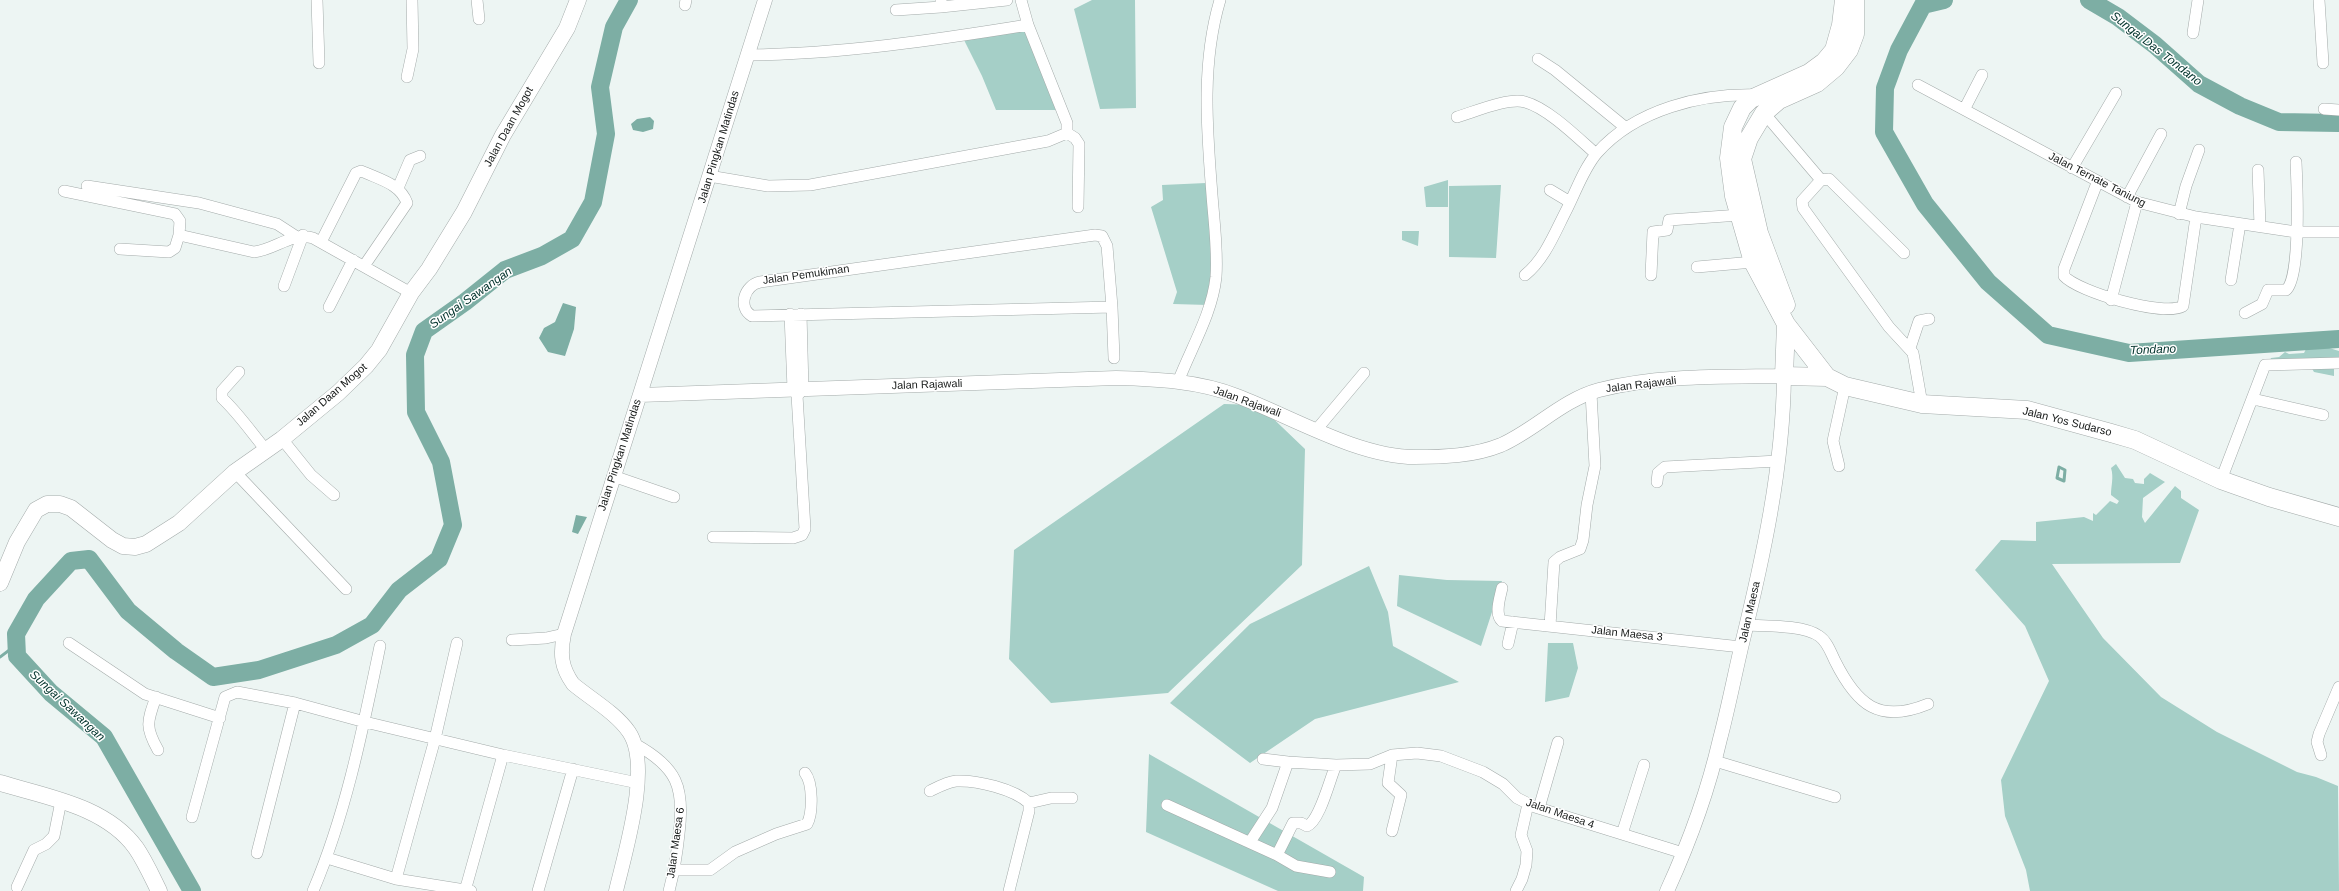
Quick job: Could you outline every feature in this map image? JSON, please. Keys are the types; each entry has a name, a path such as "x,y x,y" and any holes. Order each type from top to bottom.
{"highway":[{"name":"Jalan Yos Sudarso","path":"1844,0 1841,25 1834,50 1824,62 1809,73 1751,99 1742,108 1730,138 1730,178 1753,262 1785,320 1827,377 1845,386 1922,404 2033,411 2135,440 2221,480 2269,497 2339,516"},
{"name":"Jalan Maesa","path":"1784,376 1786,304 1759,233 1742,159 1746,144 1764,113 1779,100 1817,84 1836,67 1849,50 1855,34 1855,0"},
{"path":"1784,376 1827,377"}],"main road":[{"name":"Jalan Daan Mogot","path":"0,583 27,524 36,510 47,504 60,504 71,508 112,540 123,546 134,547 146,544 179,523 235,472 282,439 338,393 366,366 379,350 411,293 429,269 464,212 503,135 567,28 578,0"},
{"path":"0,783 61,801 112,824 124,834 136,848 159,891"}],"street":[{"path":"317,0 319,63"},
{"path":"407,77 413,49 412,0"},
{"path":"477,0 479,19"},
{"name":"Jalan Pingkan Matindas","path":"616,891 638,783 638,762 635,744 624,726 573,684 568,678 561,664 564,634 765,0"},
{"path":"896,10 941,3 1007,0"},
{"path":"1021,0 1028,25 1067,123 1067,133"},
{"path":"1178,382 1205,318 1216,276 1216,238 1206,102 1209,53 1220,0"},
{"path":"2193,33 2198,0"},
{"path":"2319,0 2323,62"},
{"path":"747,55 867,48 1028,25"},
{"path":"1538,59 1556,70 1626,128"},
{"path":"1965,108 1982,75"},
{"name":"Jalan Ternate Taniung","path":"1918,85 1965,108 2097,183 2132,200 2179,214 2240,224 2296,232 2339,232"},
{"path":"2072,168 2116,93"},
{"path":"1525,275 1539,261 1596,154 1626,128 1655,113 1680,105 1724,95 1771,95 1779,100"},
{"path":"1457,117 1509,102 1525,101 1559,121 1596,154"},
{"path":"2324,109 2339,110"},
{"path":"1764,113 1820,180"},
{"path":"710,176 768,186 810,185 1048,141 1067,133"},
{"path":"1067,133 1076,138 1079,144 1078,206"},
{"path":"2111,300 2132,200 2161,134"},
{"path":"2179,214 2186,186 2199,150"},
{"path":"398,188 410,160 420,156"},
{"path":"2245,313 2262,304 2268,290 2288,289 2294,273 2298,196 2296,162"},
{"path":"2258,170 2260,226"},
{"path":"321,242 356,173 366,173 398,188 404,194 407,203 364,266"},
{"path":"1904,253 1832,181 1826,178 1820,180 1802,201 1803,208 1889,327 1910,348 1916,359 1922,404"},
{"path":"2097,183 2064,269 2064,276 2111,300 2130,304 2168,308 2183,306 2196,217"},
{"path":"88,186 199,203 276,224 300,236 321,242 411,293"},
{"path":"1550,190 1570,202"},
{"path":"64,191 123,205 170,212 175,214 180,221 179,235 175,248 169,252 120,249"},
{"path":"1651,275 1653,232 1667,230 1669,220 1740,215"},
{"path":"2231,280 2240,224"},
{"path":"179,235 254,252 264,251 300,236"},
{"name":"Jalan Pemukiman","path":"1095,235 1102,236 1107,246 1112,307 801,314 752,316 746,310 745,293 747,288 752,284 760,282 1095,235"},
{"path":"284,286 300,236"},
{"path":"329,307 353,260"},
{"path":"1698,267 1753,262"},
{"path":"1112,307 1114,358"},
{"path":"713,537 793,538 802,535 805,529 806,521 798,391 790,314"},
{"path":"798,391 801,314"},
{"path":"1910,348 1919,321 1929,319"},
{"path":"2221,480 2265,365 2339,363"},
{"path":"239,372 222,391 222,398 241,416 245,425 266,450"},
{"path":"1317,429 1364,372"},
{"name":"Jalan Rajawali","path":"640,395 798,391 1116,378 1178,382 1213,388 1236,395 1347,443 1394,455 1446,456 1486,450 1502,444 1549,415 1591,393 1629,384 1675,380 1784,376"},
{"name":"Jalan Maesa","path":"1667,891 1683,853 1714,761 1747,625 1772,504 1784,405 1784,376"},
{"path":"1839,466 1833,441 1845,386"},
{"path":"1550,626 1554,562 1560,557 1580,549 1583,545 1587,505 1594,466 1591,393"},
{"path":"2253,399 2323,415"},
{"path":"282,439 311,475 334,495"},
{"path":"1657,482 1658,473 1665,467 1778,461"},
{"path":"235,472 346,589"},
{"path":"613,476 674,497"},
{"name":"Jalan Maesa 3","path":"1502,588 1498,608 1500,620 1741,647"},
{"path":"1508,644 1513,622"},
{"path":"1747,625 1806,631 1818,635 1824,640 1850,688 1869,705 1884,711 1895,713 1907,712 1928,704"},
{"path":"512,640 546,638 564,634"},
{"path":"69,643 145,694 220,718"},
{"path":"396,879 435,739 457,643"},
{"path":"313,891 327,858 365,722 380,646"},
{"path":"2321,755 2318,742 2319,734 2339,687"},
{"path":"192,817 225,698 237,692 295,703 435,739 638,783"},
{"path":"156,698 148,726 149,734 158,750"},
{"path":"257,854 295,703"},
{"path":"1539,808 1558,742"},
{"name":"Jalan Maesa 6","path":"635,744 655,755 664,763 680,791 682,800 681,817 674,870 669,891"},
{"name":"Jalan Maesa 4","path":"1263,759 1358,766 1370,764 1392,754 1417,753 1442,756 1467,765 1503,784 1517,798 1528,804 1683,853"},
{"path":"327,858 396,879 468,890 502,754"},
{"path":"1392,754 1388,783 1401,795 1392,831"},
{"path":"1714,761 1834,797"},
{"path":"1250,842 1272,808 1288,762"},
{"path":"1277,855 1293,823 1301,823 1306,826 1312,822 1326,793 1336,765"},
{"path":"1622,834 1644,765"},
{"path":"538,891 573,769"},
{"path":"674,870 710,870 735,852 776,834 807,824 810,815 810,794 805,773"},
{"path":"930,791 955,781 968,781 1018,795 1029,803"},
{"path":"1029,803 1044,799 1072,798"},
{"path":"18,887 34,850 46,844 54,836 61,801"},
{"path":"1009,891 1029,811 1029,803"},
{"path":"1516,891 1524,874 1526,858 1525,841 1521,835 1528,804"},
{"path":"1167,805 1250,842 1296,866 1330,872"}],"shaded area":[{"path":"1092,0 1135,0 1136,108 1100,109 1074,9"},
{"path":"1027,30 1058,110 996,110 982,76 964,40"},
{"path":"650,117 654,121 653,129 643,132 633,130 631,124 637,119"},
{"path":"1448,180 1448,207 1426,207 1424,187"},
{"path":"1206,183 1214,276 1208,305 1173,304 1177,292 1151,207 1163,200 1162,185"},
{"path":"1501,185 1496,258 1449,257 1449,186"},
{"path":"1402,231 1419,231 1418,246 1402,240"},
{"path":"563,303 576,307 574,329 565,356 548,352 539,338 544,328 555,322"},
{"path":"2316,344 2339,351 2339,363 2334,363 2334,376 2314,372 2310,365 2268,365 2271,358 2279,357 2285,352 2289,354 2304,353 2308,345"},
{"path":"1224,404 1259,405 1305,449 1302,565 1168,693 1051,703 1009,659 1014,550"},
{"path":"2116,464 2125,478 2133,479 2135,483 2144,484 2144,479 2150,473 2165,482 2143,498 2142,517 2145,523 2175,486 2181,491 2181,498 2199,510 2180,563 2052,564 2103,638 2161,697 2217,732 2297,772 2316,777 2338,786 2339,891 2030,891 2026,870 2005,816 2001,780 2049,681 2025,626 1975,570 2001,540 2036,541 2036,522 2084,517 2093,521 2093,513 2096,515 2110,501 2117,504 2119,501 2111,495 2111,468"},
{"path":"576,515 587,517 578,534 572,532"},
{"path":"1369,566 1388,612 1393,646 1459,682 1315,719 1250,763 1170,703 1250,624"},
{"path":"1399,575 1447,580 1502,581 1481,646 1397,606"},
{"path":"1548,643 1573,643 1578,668 1569,697 1545,702"},
{"path":"1149,754 1364,877 1363,891 1278,891 1146,832"}],"waterway":[{"name":"Sungai Sawangan","path":"192,891 104,737 51,693 17,656 16,634 36,599 71,561 89,559 128,611 176,651 213,677 259,670 336,645 372,625 399,590 439,559 453,525 441,462 416,412 415,355 424,331 465,302 505,270 542,256 572,239 593,202 606,134 600,87 614,27 629,0"},
{"name":"Tondano","path":"1944,0 1923,5 1899,50 1885,88 1884,132 1925,204 1988,282 2048,335 2129,353 2339,339"},
{"name":"Sungai Das Tondano","path":"2089,0 2118,17 2155,45 2199,84 2240,106 2279,122 2339,123"},
{"path":"2059,467 2065,470 2064,481 2057,478 2059,467"},
{"path":"0,657 16,645"}]}
